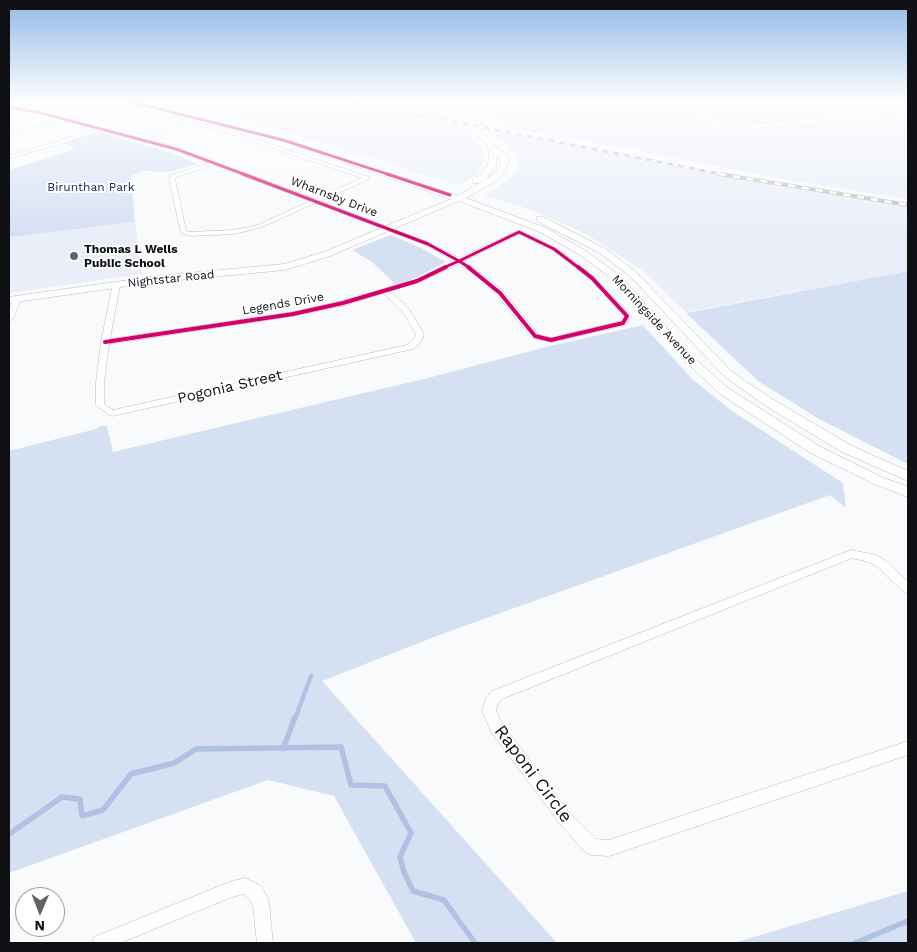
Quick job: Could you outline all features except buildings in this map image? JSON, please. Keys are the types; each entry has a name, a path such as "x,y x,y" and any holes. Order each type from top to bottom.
{"main road":[{"name":"Morningside Avenue","path":"300,145 533,216 601,250 632,272 728,374 770,403 846,449 908,476"},
{"name":"Morningside Avenue","path":"316,145 459,195 543,230 583,253 617,278 691,361 724,392 814,450 879,481 908,492"},
{"name":"Nightstar Road","path":"13,299 157,279 258,271 285,267 327,254 400,224 496,177 504,166 504,155 492,145"},
{"path":"354,163 362,160"}],"street":[{"path":"9,158 49,145"},
{"name":"Wharnsby Drive","path":"162,145 215,163 428,244 481,276 500,293 535,336"},
{"path":"215,163 174,176 172,179 183,232 190,234 234,232 260,226 367,178 270,145"},
{"name":"Legends Drive","path":"105,342 293,314 386,292 416,281 519,232 554,249 592,278 628,316 623,323 551,340 535,336"},
{"name":"Pogonia Street","path":"116,285 105,342 100,383 100,405 112,413 410,347 418,340 420,334 406,310 386,292"},
{"path":"9,319 13,299"},
{"name":"Raponi Circle","path":"908,589 882,564 872,558 851,554 497,695 491,702 489,711 497,728 562,816 592,847 608,848 908,748"},
{"path":"100,943 232,888 245,886 254,892 261,903 265,943"}],"shaded area":[{"path":"330,145 480,145 485,159 479,171 472,178 457,185"},
{"path":"508,145 572,145 800,190 908,206 908,271 686,312 642,270 586,234 532,210 484,195 501,186 517,171 518,162 515,154"},
{"path":"606,145 625,145 626,149"},
{"path":"626,145 908,145 908,199 793,181 648,153"},
{"name":"Thomas L Wells Public School","path":"135,222 142,274 9,293 9,237"}],"green space":[{"name":"Birunthan Park","path":"68,145 146,145 198,164 170,172 143,171 131,176 135,222 9,237 9,170 76,149"},
{"path":"391,235 421,248 446,262 411,280 396,285 372,262 352,250"},
{"path":"908,271 908,464 819,419 758,381 686,313"},
{"path":"643,325 692,379 732,411 843,483 846,508 830,495 442,634 322,681 557,943 416,943 334,796 268,780 9,873 9,451 96,429 100,426 107,426 113,452"},
{"path":"908,891 908,943 734,943"}],"waterway":[{"path":"295,719 311,676"},
{"path":"283,748 295,717"},
{"path":"283,748 341,747 351,785 385,786 411,833 400,857 404,872 413,891 444,900 475,943"},
{"path":"9,834 62,797 80,799 82,816 103,810 131,774 174,763 196,749 283,748"},
{"path":"855,943 908,921"}],"railway":[{"path":"575,145 726,175"},
{"path":"719,174 908,205"}],"cycle path":[{"path":"163,145 428,244 459,261"},
{"path":"299,145 450,195"},
{"path":"519,232 554,249 592,278 627,316 623,323 551,340 535,336 500,293 481,276 459,261 519,232"},
{"path":"105,342 293,314 343,303 417,281 459,261"}],"place":[{"name":"Thomas L Wells Public School","path":"74,256"}]}
